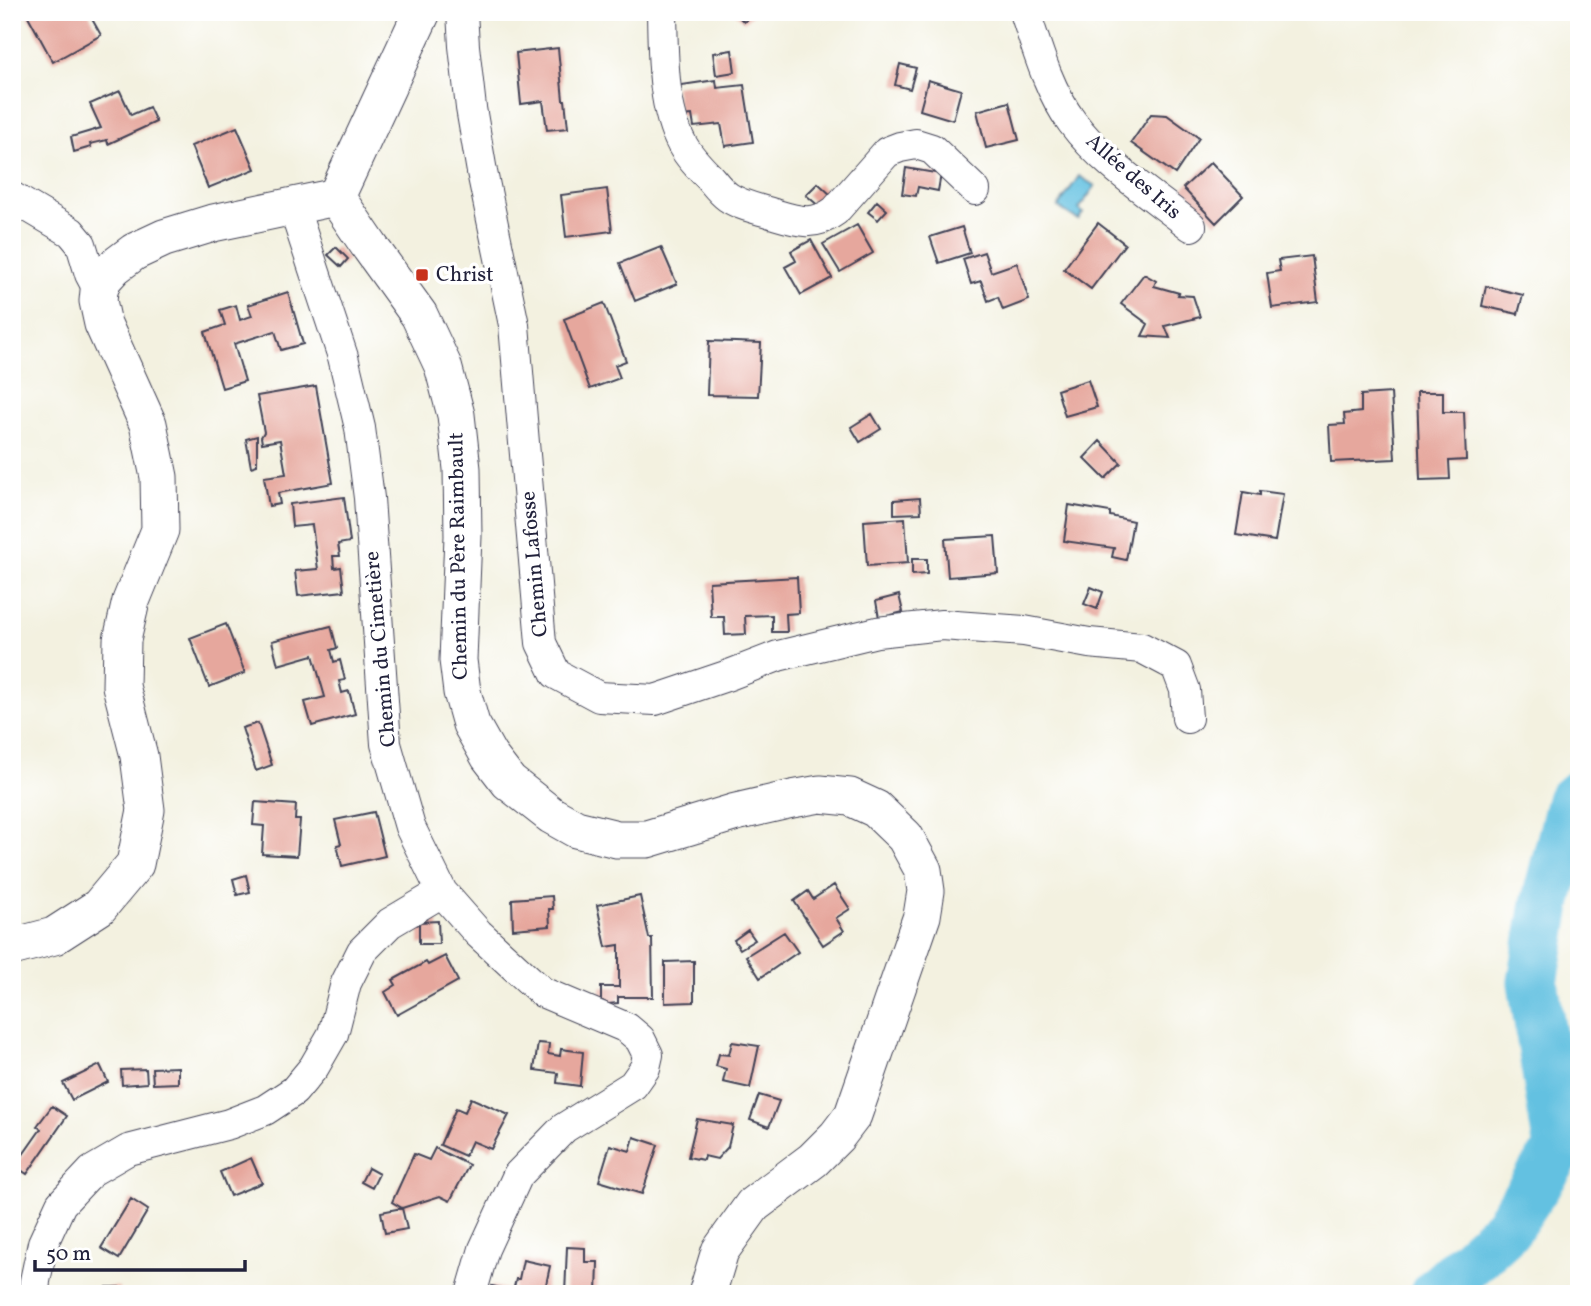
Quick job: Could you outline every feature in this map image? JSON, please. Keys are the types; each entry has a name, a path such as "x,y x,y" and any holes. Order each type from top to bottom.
{"street":[{"path":"12,947 54,936 99,907 135,864 146,810 139,756 121,685 122,640 131,601 160,530 159,477 148,424 103,324 98,301 103,279 134,252 164,238 213,223 336,197 422,12"},
{"name":"Chemin Lafosse","path":"463,12 471,108 514,325 541,643 556,674 598,697 655,700 778,656 877,632 942,625 1024,631 1088,643 1142,648 1175,666 1185,690 1187,718"},
{"path":"662,12 664,66 674,123 683,145 728,197 742,204 805,222 825,218 835,211 887,152 916,144 932,149 975,190"},
{"name":"Allée des Iris","path":"1025,12 1049,79 1071,121 1118,169 1191,226"},
{"path":"12,197 71,232 82,244 90,274 99,291"},
{"name":"Chemin du Père Raimbault","path":"336,197 419,315 443,366 456,415 462,469 463,536 458,660 462,692 471,724 489,756 509,782 551,815 576,829 617,839 647,839 736,812 792,799 820,794 850,797 876,809 905,837 923,870 926,891 922,916 853,1115 813,1160 753,1205 720,1251 707,1294"},
{"name":"Chemin du Cimetière","path":"293,206 343,356 360,428 369,498 386,744 410,827 442,892 478,933 542,992 627,1028 640,1039 648,1055 645,1068 633,1085 564,1128 518,1175 484,1249 471,1294"},
{"path":"34,1294 34,1281 43,1243 56,1214 61,1204 92,1171 128,1150 229,1124 265,1110 294,1091 314,1067 333,1034 346,983 362,951 390,923 442,892"}],"water":[{"path":"1079,176 1095,186 1079,209 1083,213 1078,220 1058,207"}],"building":[{"path":"34,12 88,12 101,35 53,62 28,16"},
{"path":"525,12 567,12 568,15 526,19"},
{"path":"734,12 755,12 744,22"},
{"path":"558,48 568,128 547,130 543,101 521,104 516,53"},
{"path":"732,50 735,72 716,75 713,53"},
{"path":"900,64 916,68 910,89 895,85"},
{"path":"716,80 717,88 744,85 753,142 725,146 721,124 694,127 692,115 679,116 675,86"},
{"path":"928,80 961,90 953,120 920,110"},
{"path":"120,91 131,115 149,107 156,122 108,144 107,140 90,144 91,147 74,152 71,137 101,128 90,104"},
{"path":"1009,102 1019,140 986,148 977,111"},
{"path":"1151,114 1167,115 1199,138 1175,174 1131,143"},
{"path":"237,127 255,169 208,188 191,146"},
{"path":"1211,162 1243,196 1216,223 1183,188"},
{"path":"906,168 941,174 938,191 918,187 916,196 902,194"},
{"path":"818,183 833,197 821,208 806,195"},
{"path":"607,189 612,231 566,237 561,195"},
{"path":"877,201 887,210 878,220 868,212"},
{"path":"1098,223 1125,244 1091,289 1064,269"},
{"path":"857,225 873,253 840,272 823,244"},
{"path":"962,227 970,253 939,263 930,237"},
{"path":"811,240 832,278 801,295 785,267 796,261 791,251"},
{"path":"336,247 348,259 341,267 328,255"},
{"path":"661,247 677,284 635,301 620,263"},
{"path":"984,252 991,272 1017,263 1029,300 1003,310 998,297 988,301 981,281 971,284 963,259"},
{"path":"1312,256 1318,302 1272,308 1267,273 1280,271 1278,260"},
{"path":"1144,274 1156,281 1154,286 1179,293 1178,295 1193,296 1200,317 1165,326 1170,338 1142,336 1148,324 1121,304"},
{"path":"1486,286 1523,295 1518,314 1482,306"},
{"path":"288,292 303,344 281,350 275,331 234,344 245,381 222,388 205,332 225,325 220,310 236,305 240,320 252,316 248,305"},
{"path":"604,303 626,361 615,365 620,378 590,389 564,319"},
{"path":"709,341 761,343 758,396 707,395"},
{"path":"1088,380 1097,407 1065,416 1057,390"},
{"path":"316,386 333,483 278,493 280,504 269,506 264,477 286,474 280,440 262,443 264,432 257,396"},
{"path":"1417,392 1443,392 1443,412 1464,412 1466,460 1449,461 1450,479 1420,480"},
{"path":"1391,393 1395,459 1331,462 1329,425 1345,424 1344,414 1361,412 1361,395"},
{"path":"872,414 881,429 860,442 851,427"},
{"path":"257,436 257,465 251,467 246,439"},
{"path":"1100,441 1121,463 1105,479 1084,458"},
{"path":"1260,491 1283,494 1275,541 1236,535 1243,492 1260,495"},
{"path":"344,497 350,542 338,544 340,556 333,556 334,568 341,567 344,591 298,596 295,571 318,569 312,525 292,527 290,504"},
{"path":"920,498 921,513 894,514 894,500"},
{"path":"1069,505 1110,512 1110,516 1133,521 1126,560 1112,557 1114,548 1064,541"},
{"path":"905,518 908,563 867,566 864,521"},
{"path":"995,536 998,573 948,577 945,539"},
{"path":"912,559 927,559 927,574 912,575"},
{"path":"797,577 799,613 786,614 787,632 772,632 772,615 745,616 746,634 725,635 724,617 711,617 709,582"},
{"path":"1091,587 1103,592 1097,609 1084,604"},
{"path":"899,595 903,612 879,618 876,601"},
{"path":"226,624 245,673 209,687 190,638"},
{"path":"331,626 337,648 331,650 334,662 340,660 345,680 339,681 342,693 349,691 355,714 312,726 305,702 325,697 313,655 278,665 272,641"},
{"path":"258,723 272,765 256,771 242,728"},
{"path":"255,802 296,805 295,820 300,820 297,856 262,854 264,826 253,825"},
{"path":"374,812 385,856 342,866 337,845 341,844 335,820"},
{"path":"246,875 250,892 237,895 233,879"},
{"path":"834,885 850,909 836,918 844,931 823,945 794,901 808,891 813,899"},
{"path":"552,896 553,909 549,909 550,926 513,929 512,899"},
{"path":"640,896 649,938 652,938 653,997 618,997 618,1003 608,1004 601,1000 601,987 619,987 619,945 606,947 597,905"},
{"path":"438,921 439,944 419,944 419,922"},
{"path":"748,930 755,940 740,949 734,940"},
{"path":"784,932 798,952 760,978 746,956"},
{"path":"445,956 458,981 397,1015 385,992 396,985 393,980 426,962 428,965"},
{"path":"694,961 694,1002 665,1003 665,962"},
{"path":"732,1042 759,1046 750,1088 723,1082 726,1069 716,1066 719,1054 729,1055"},
{"path":"538,1043 549,1044 548,1054 560,1056 561,1049 583,1052 580,1086 557,1083 558,1073 534,1070"},
{"path":"100,1065 108,1082 72,1100 63,1083"},
{"path":"178,1067 178,1083 153,1084 152,1068"},
{"path":"146,1069 147,1083 122,1085 121,1070"},
{"path":"759,1095 779,1101 769,1127 750,1120"},
{"path":"471,1098 509,1115 491,1149 472,1141 465,1156 440,1145 456,1108 465,1112"},
{"path":"52,1106 67,1116 27,1174 15,1166 41,1129 37,1126"},
{"path":"697,1119 733,1125 728,1147 717,1159 688,1157"},
{"path":"634,1137 658,1145 642,1194 599,1181 610,1145 630,1151"},
{"path":"435,1148 469,1165 450,1201 440,1196 402,1208 392,1202 414,1154 429,1160"},
{"path":"251,1158 262,1183 230,1196 220,1172"},
{"path":"368,1168 379,1174 372,1188 361,1182"},
{"path":"131,1199 148,1210 119,1259 101,1248"},
{"path":"402,1208 407,1229 385,1233 381,1212"},
{"path":"567,1247 585,1248 585,1262 598,1262 597,1294 565,1294"},
{"path":"523,1260 550,1266 544,1294 490,1294 492,1286 513,1291"},
{"path":"107,1287 119,1287 119,1294 108,1294"},
{"path":"234,1290 273,1292 273,1294 234,1294"}],"waterway":[{"path":"1435,1294 1507,1228 1559,1149 1533,982 1546,904 1572,801 1579,795"}],"place":[{"name":"Christ","path":"422,275"}]}
